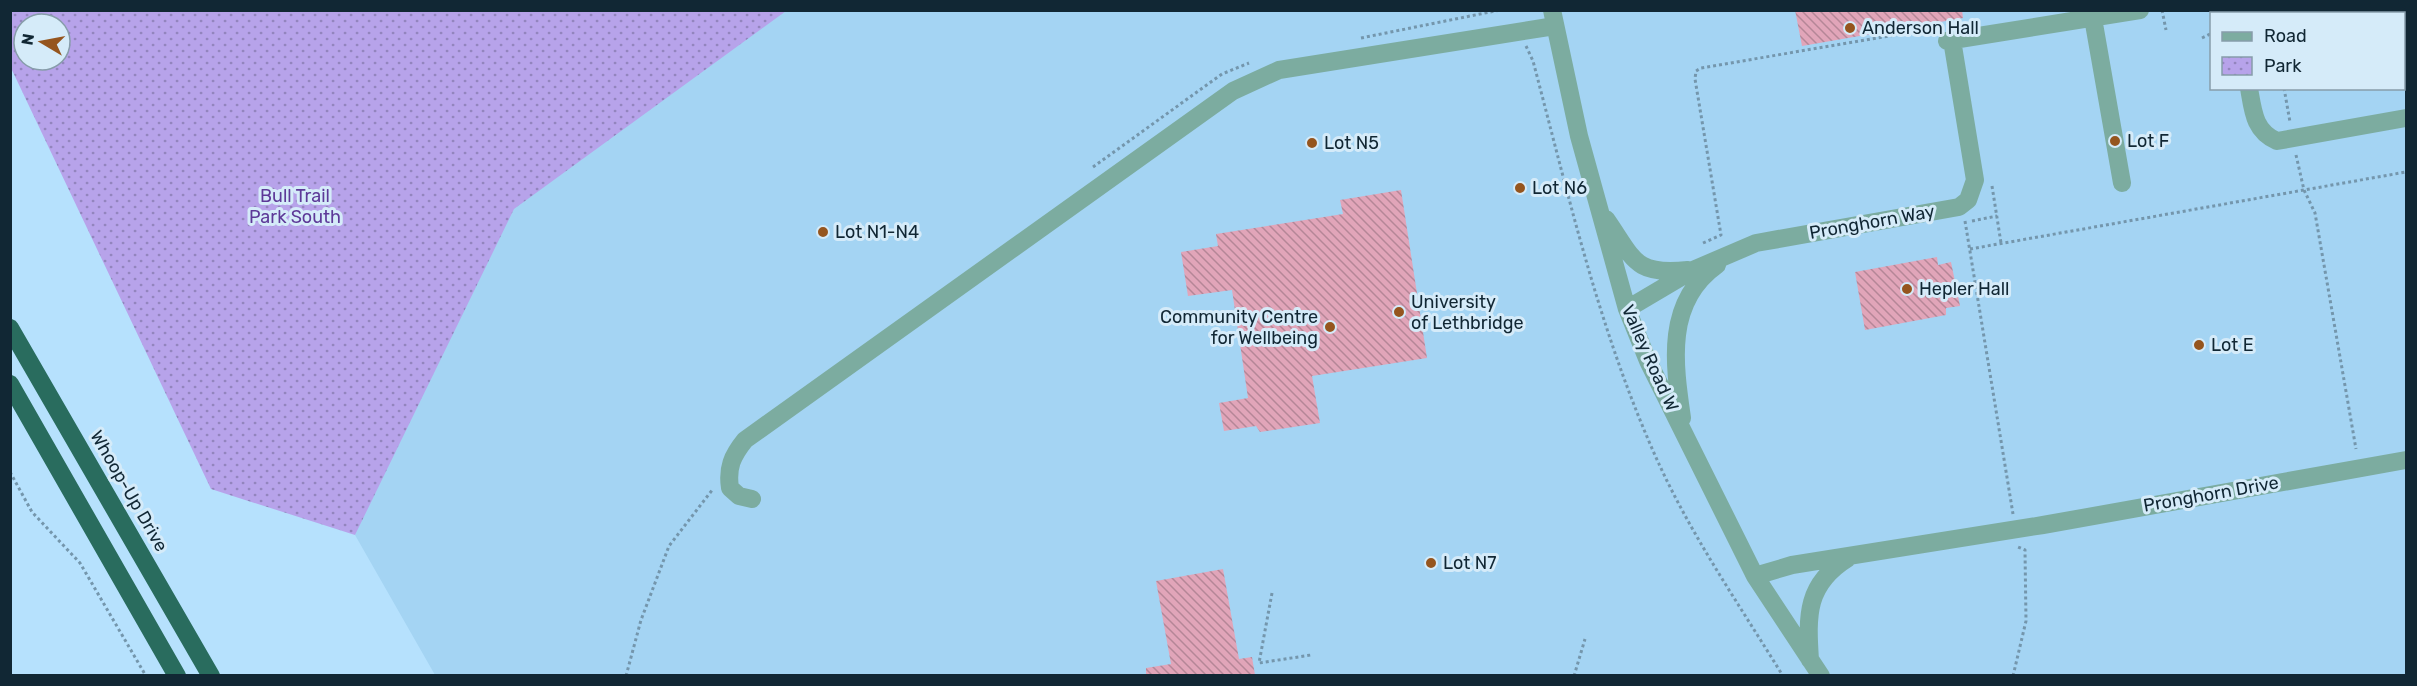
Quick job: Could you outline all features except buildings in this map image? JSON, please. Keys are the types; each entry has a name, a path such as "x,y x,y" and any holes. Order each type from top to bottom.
{"highway":[{"name":"Whoop-Up Drive","path":"10,328 211,675"},
{"path":"10,384 177,675"}],"street":[{"path":"1962,205 1968,200 1975,180 1947,36 2140,10"},
{"path":"752,499 740,496 730,488 727,471 735,452 745,440 1225,97 1253,80 1279,70 1554,18"},
{"name":"Valley Road W","path":"1554,18 1596,205 1627,309 1684,435 1755,576 1821,675"},
{"path":"2093,18 2122,183"},
{"path":"2250,90 2253,115 2258,127 2266,136 2277,141 2406,118"},
{"path":"1596,205 1630,253 1645,269 1661,273 1693,270"},
{"name":"Pronghorn Way","path":"1627,309 1693,270 1756,243 1962,205"},
{"path":"1684,435 1674,365 1679,322 1695,285 1736,252"},
{"name":"Pronghorn Drive","path":"1755,576 1792,565 1854,554 2017,538 2406,460"},
{"path":"1810,660 1808,627 1817,586 1826,572 1854,554"}],"path":[{"path":"2162,10 2166,30"},
{"path":"2202,38 2210,34"},
{"path":"1703,243 1721,235 1695,79 1696,71 1701,68 1947,36"},
{"path":"2284,90 2304,190 2314,213 2356,449"},
{"path":"1970,249 2406,172"},
{"path":"1962,205 2017,538 2025,550 2026,621 2013,675"},
{"path":"626,675 641,620 669,546 727,471"},
{"path":"10,472 32,512 80,562 146,675"},
{"path":"1272,593 1259,663 1311,655"},
{"path":"1574,675 1585,639"}],"shaded area":[{"name":"University of Lethbridge","path":"443,11 2406,11 2406,675 435,675 355,535"}],"green space":[{"name":"Bull Trail Park South","path":"11,10 786,10 514,209 355,535 211,489 13,72 72,72 72,12 12,12 12,70"}],"place":[{"name":"Anderson Hall","path":"1850,28"},
{"name":"Lot F","path":"2115,141"},
{"name":"Lot N5","path":"1312,143"},
{"name":"Lot N6","path":"1520,188"},
{"name":"Lot N1-N4","path":"823,232"},
{"name":"Hepler Hall","path":"1907,289"},
{"name":"University of Lethbridge","path":"1399,312"},
{"name":"Community Centre for Wellbeing","path":"1330,327"},
{"name":"Lot E","path":"2199,345"},
{"name":"Lot N7","path":"1431,563"}]}
